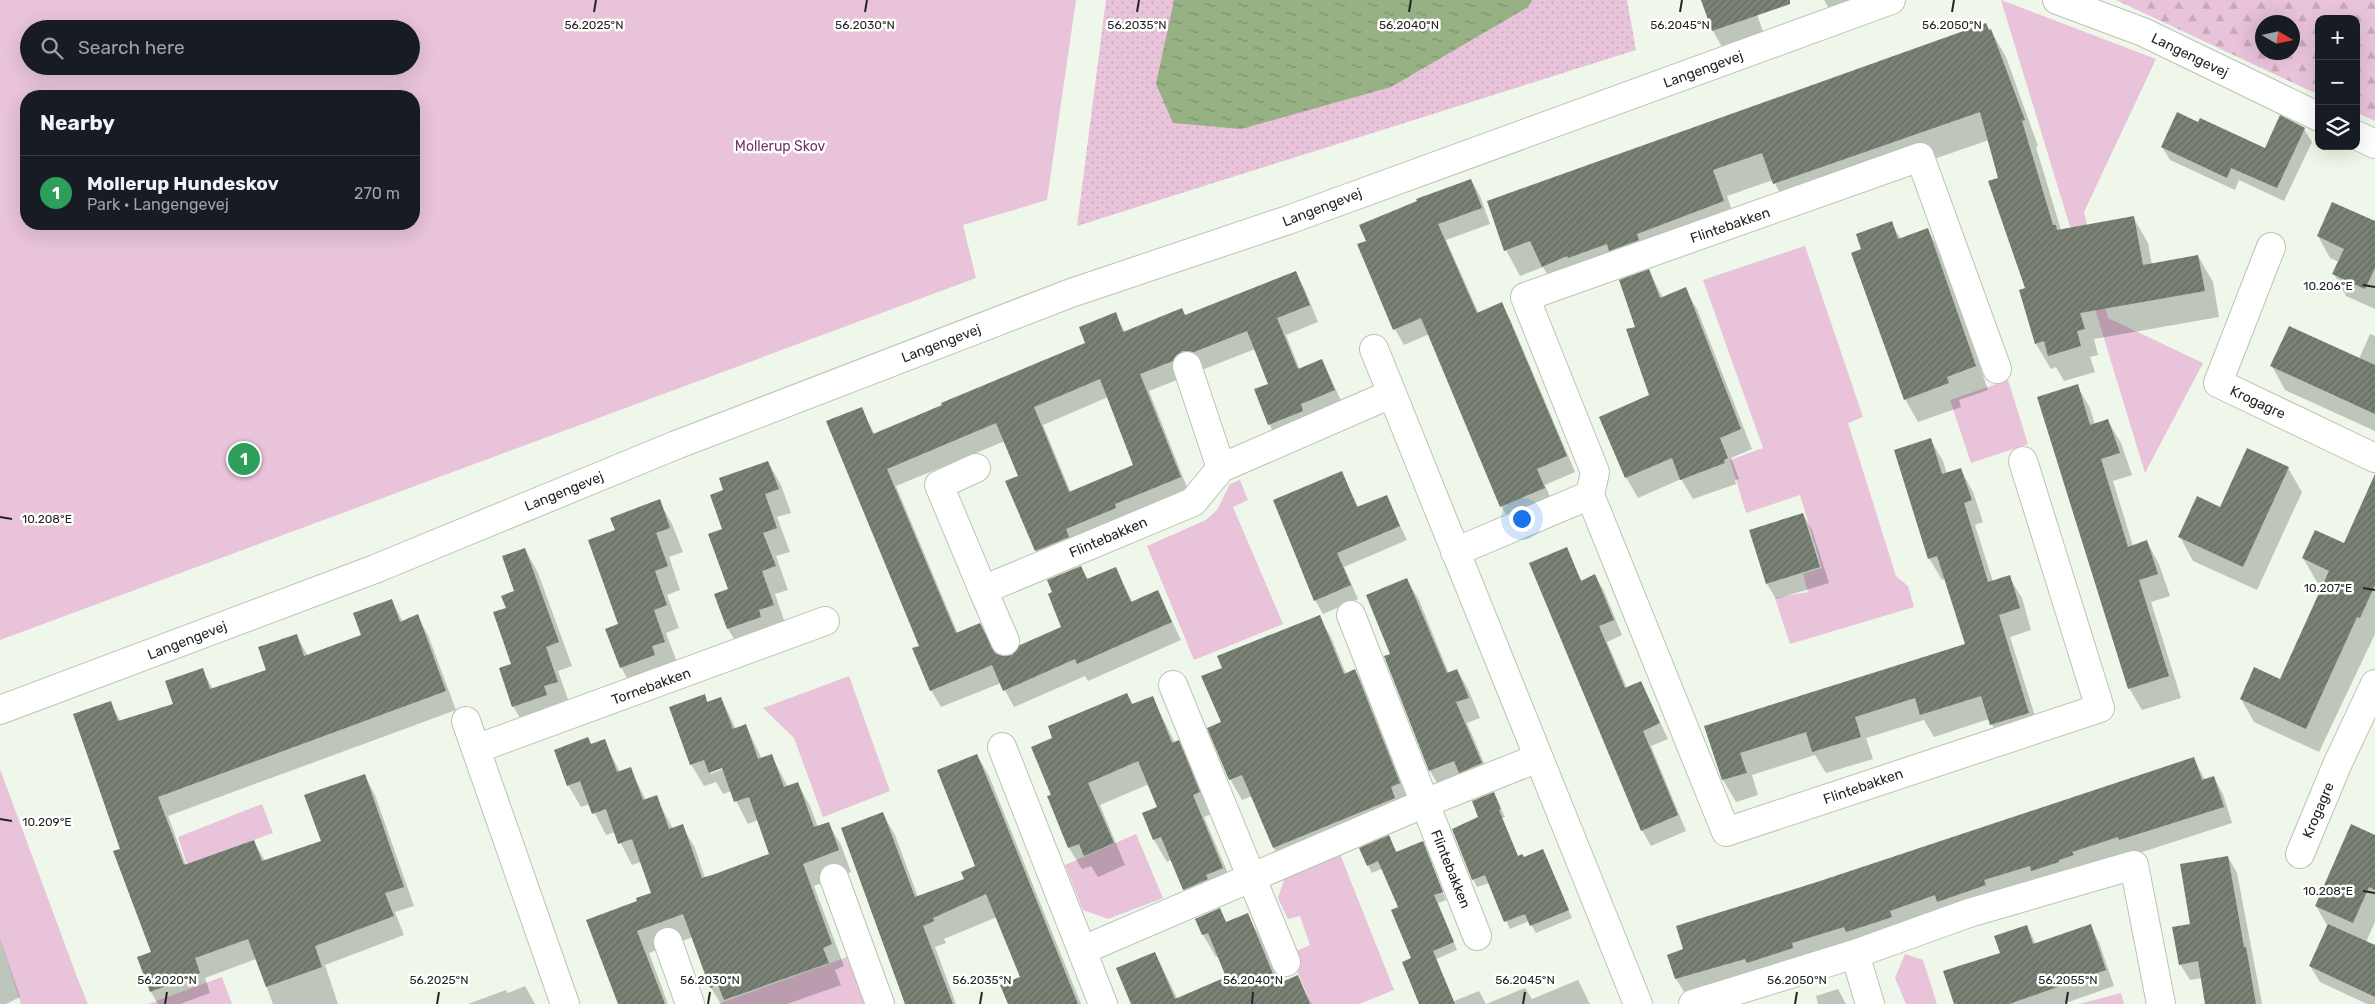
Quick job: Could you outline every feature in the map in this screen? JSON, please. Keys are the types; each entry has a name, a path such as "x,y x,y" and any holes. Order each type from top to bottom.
{"street":[{"name":"Langengevej","path":"0,710 375,569 686,441 1071,293 1288,220 1891,0"},
{"name":"Langengevej","path":"2057,0 2142,32 2315,115"},
{"path":"2360,137 2375,144"},
{"name":"Flintebakken","path":"1997,369 1920,157 1525,296 1595,472 1590,495 1726,832 2100,708 2023,461"},
{"name":"Krogagre","path":"2271,247 2218,383 2375,458"},
{"path":"1374,349 1390,394 1638,1004"},
{"path":"1188,366 1221,468"},
{"name":"Flintebakken","path":"983,590 1193,502 1221,468 1390,394"},
{"path":"976,468 939,485 1005,641"},
{"path":"1455,552 1590,495"},
{"name":"Flintebakken","path":"1351,615 1478,936"},
{"name":"Tornebakken","path":"476,749 826,621"},
{"name":"Krogagre","path":"2300,854 2337,765 2375,684"},
{"path":"1173,685 1286,962"},
{"path":"466,721 565,1004"},
{"path":"1002,747 1104,1004"},
{"path":"1083,950 1425,803 1538,758"},
{"path":"1693,1004 1855,954 1969,913 2134,865 2161,1004"},
{"path":"834,878 880,1004"},
{"path":"668,942 690,1004"},
{"path":"1855,954 1870,1004"}],"green space":[{"name":"Mollerup Skov","path":"0,0 1076,0 1047,200 963,225 976,278 0,640"},
{"path":"1106,0 1627,0 1636,50 1077,226"},
{"path":"2001,0 2156,59 2084,212 2108,318 2203,363 2145,473"},
{"path":"2116,0 2375,0 2375,121 2360,114 2360,15 2315,15 2315,93"},
{"path":"1805,246 1863,417 1848,423 1896,576 1908,586 1914,607 1790,644 1775,598 1808,592 1803,574 1822,568 1800,495 1746,513 1730,460 1763,448 1703,280"},
{"path":"2008,380 2028,444 1971,463 1950,400"},
{"path":"1240,480 1248,500 1233,507 1283,624 1194,660 1147,546 1206,520 1217,510 1230,484"},
{"path":"849,676 890,791 823,817 794,738 763,708"},
{"path":"0,769 88,1004 21,1004 0,938"},
{"path":"262,804 273,833 187,864 178,837"},
{"path":"1136,834 1163,898 1108,919 1083,910 1065,865"},
{"path":"1340,854 1394,990 1359,1004 1311,1004 1290,954 1310,945 1300,916 1288,919 1278,898 1285,877"},
{"path":"1905,954 1923,960 1937,1004 1906,1004 1895,978"},
{"path":"850,956 871,1004 718,1004"},
{"path":"222,977 232,1004 148,1004"},
{"path":"2121,993 2124,1004 2079,1004"}],"water":[{"path":"1174,0 1532,0 1528,7 1391,87 1241,129 1173,123 1156,84"}],"building":[{"path":"1701,0 1790,0 1790,4 1712,31"},
{"path":"1986,23 1989,30 1991,29 2025,120 2022,121 2053,225 2056,225 2057,230 2134,216 2143,265 2198,255 2205,291 2080,313 2085,329 2077,331 2081,346 2048,356 2044,341 2035,344 2019,290 2025,288 1988,181 1998,178 1980,112 1773,184 1762,153 1713,170 1724,201 1637,234 1639,240 1609,251 1607,244 1568,258 1567,256 1542,267 1530,241 1504,251 1487,201"},
{"path":"2177,112 2198,122 2200,118 2265,148 2280,115 2305,128 2277,188 2231,168 2227,178 2161,147"},
{"path":"1471,179 1482,208 1438,224 1477,313 1502,302 1567,456 1537,469 1545,488 1500,507 1421,318 1393,330 1357,244 1366,241 1359,225 1417,201 1416,199"},
{"path":"2332,202 2375,221 2375,268 2365,289 2332,274 2344,249 2317,236"},
{"path":"1892,221 1898,239 1928,228 1976,366 1947,377 1949,383 1904,400 1851,253 1861,249 1856,234"},
{"path":"1649,269 1660,298 1686,287 1741,429 1720,438 1728,458 1724,460 1725,463 1680,480 1672,458 1625,478 1599,417 1649,395 1626,329 1635,327 1619,280"},
{"path":"1296,271 1310,305 1277,318 1298,369 1322,359 1335,390 1301,404 1303,411 1268,425 1254,389 1268,384 1247,331 1194,352 1182,351 1173,361 1140,374 1181,477 1115,504 1116,508 1066,529 1069,537 1035,551 1005,481 1018,476 996,423 887,469 956,633 980,623 995,653 1003,656 1012,655 1020,645 1061,627 1048,594 1052,592 1047,580 1081,566 1087,579 1116,567 1131,602 1158,590 1172,622 1077,664 1075,659 1003,691 992,665 930,691 912,648 919,646 826,421 862,407 873,434 942,405 941,403 1085,343 1079,327 1116,312 1123,332 1182,308 1185,315","holes":["1100,379 1133,465 1069,492 1034,407"]},
{"path":"2289,326 2375,365 2375,414 2270,366"},
{"path":"2078,384 2090,425 2108,419 2120,453 2101,459 2128,547 2147,540 2158,574 2139,580 2169,676 2128,689 2037,397"},
{"path":"1931,438 1942,474 1961,468 1972,500 1964,503 1988,582 2010,575 2020,608 1999,615 2029,713 1990,725 1981,696 1920,715 1915,698 1855,717 1861,737 1812,752 1806,732 1740,753 1747,773 1722,780 1704,726 1965,644 1937,556 1928,559 1894,450"},
{"path":"2247,448 2289,467 2243,567 2178,537 2197,496 2220,507"},
{"path":"768,461 779,489 765,494 777,528 763,533 776,566 762,571 774,605 759,610 761,617 727,629 714,594 728,589 708,534 722,529 710,495 723,490 719,478"},
{"path":"1342,471 1357,507 1387,495 1400,526 1337,553 1351,585 1314,601 1273,500"},
{"path":"2375,474 2375,585 2360,618 2357,617 2306,729 2240,699 2254,667 2280,679 2329,571 2302,558 2315,530 2344,543"},
{"path":"660,499 670,528 656,533 668,566 655,571 667,605 654,610 665,642 652,646 655,655 620,668 605,629 618,624 588,540 615,530 610,518"},
{"path":"1803,513 1820,567 1766,584 1749,530"},
{"path":"1567,547 1581,581 1595,574 1614,620 1599,626 1625,688 1641,681 1660,723 1643,731 1678,815 1641,831 1529,563"},
{"path":"525,548 559,642 546,647 558,682 544,686 547,695 512,707 499,668 511,664 493,612 506,608 501,596 514,591 502,556"},
{"path":"1407,578 1447,673 1457,669 1469,698 1456,702 1482,763 1459,773 1454,761 1429,771 1384,656 1390,654 1366,595"},
{"path":"392,599 400,622 418,614 446,691 158,797 184,865 254,840 262,861 321,841 304,795 365,774 404,887 385,893 394,916 315,946 322,967 266,987 248,939 195,958 200,973 150,992 137,957 151,952 113,851 120,849 73,714 111,701 118,721 173,704 165,681 203,668 210,689 266,670 258,647 297,634 304,656 361,635 353,613"},
{"path":"1320,615 1344,674 1355,669 1400,783 1391,787 1395,798 1273,848 1242,775 1229,780 1207,728 1221,722 1201,676 1222,668 1217,656"},
{"path":"1127,693 1132,704 1153,696 1172,743 1179,740 1200,792 1193,795 1223,868 1206,875 1208,879 1183,890 1161,837 1153,840 1142,813 1157,807 1138,761 1088,783 1114,843 1084,856 1079,844 1068,848 1047,796 1051,795 1031,747 1052,738 1048,726"},
{"path":"705,694 707,702 721,697 733,729 746,724 758,759 772,754 784,787 798,782 814,827 829,822 839,850 803,864 832,944 823,948 829,963 724,1000 718,985 710,988 683,914 637,931 665,1004 618,1004 586,920 637,901 636,898 651,893 632,839 618,844 606,809 592,814 580,781 567,786 554,750 588,737 591,744 605,739 617,772 631,767 643,800 657,795 669,829 683,824 702,878 769,854 749,797 734,802 722,768 709,773 704,760 690,765 669,707"},
{"path":"977,754 1078,1004 1008,1004 1000,985 1020,977 986,894 933,918 934,921 923,926 953,1004 905,1004 841,828 883,812 915,897 964,879 961,872 975,866 937,770"},
{"path":"2194,757 2202,780 2214,776 2224,807 2119,840 2118,837 2072,852 2074,855 2059,860 2059,862 2031,871 2030,866 1984,880 1986,885 1937,902 1935,895 1890,911 1892,917 1846,932 1844,927 1792,943 1793,948 1747,963 1745,959 1675,979 1667,955 1683,949 1676,926 1817,882"},
{"path":"1494,792 1501,809 1499,810 1518,856 1522,854 1524,857 1543,849 1569,910 1530,926 1525,914 1504,922 1485,875 1472,880 1452,829 1478,817 1472,801"},
{"path":"2351,824 2375,835 2375,890 2369,887 2353,923 2315,906"},
{"path":"1389,835 1396,852 1423,841 1443,892 1434,895 1454,942 1433,951 1455,1004 1419,1004 1402,962 1411,958 1391,910 1398,907 1378,861 1367,866 1359,848"},
{"path":"2228,856 2256,1004 2205,1004 2198,961 2179,965 2172,927 2190,924 2180,864"},
{"path":"1220,908 1226,922 1248,913 1277,984 1298,975 1310,1004 1131,1004 1116,968 1155,952 1175,999 1226,977 1208,933 1202,935 1195,919"},
{"path":"2091,924 2106,970 2009,1004 1954,1004 1943,971 2000,953 1994,936 2027,925 2033,944"},
{"path":"2328,924 2375,945 2375,997 2309,966"}],"place":[{"name":"Mollerup Hundeskov","path":"244,459"}]}
